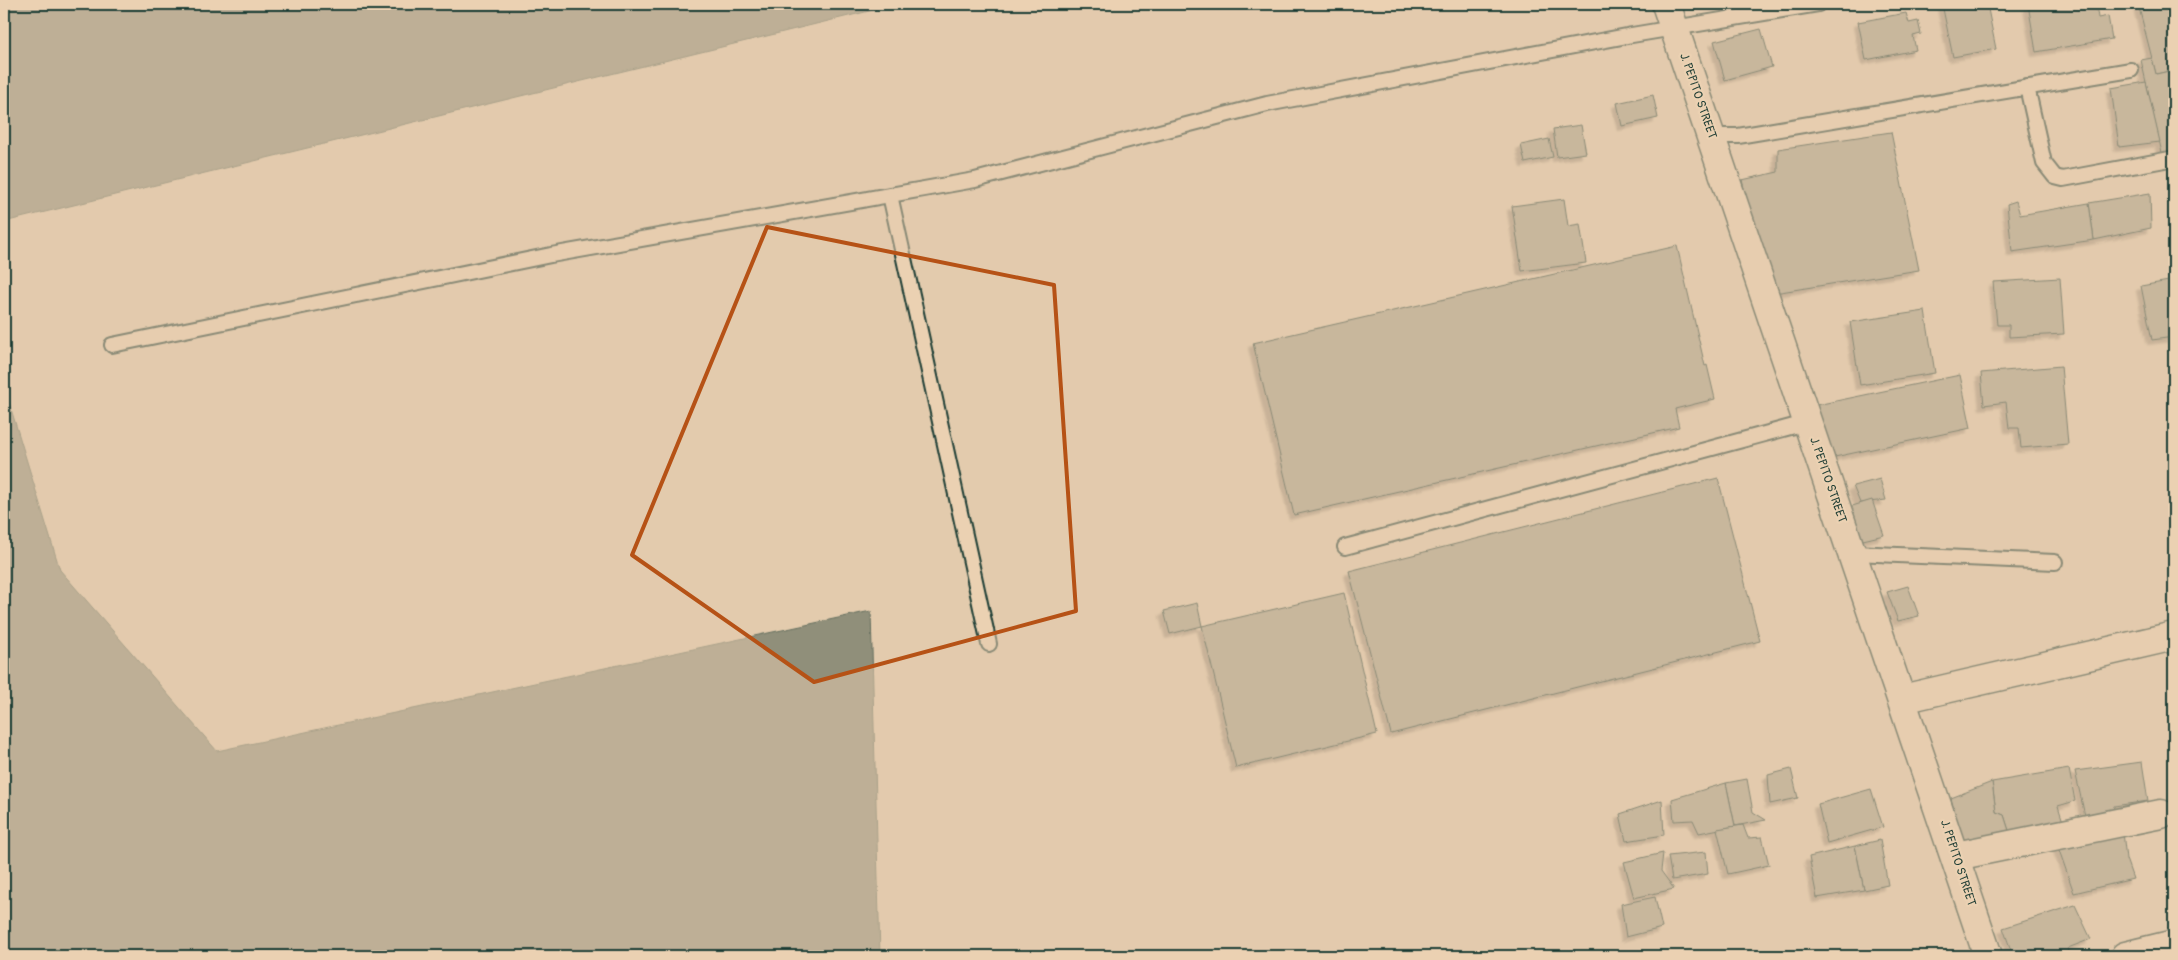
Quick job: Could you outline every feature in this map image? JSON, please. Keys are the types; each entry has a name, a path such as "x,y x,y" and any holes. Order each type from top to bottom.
{"street":[{"name":"J. PEPITO STREET","path":"1670,16 1956,856 1988,956"},
{"path":"1902,699 2174,636"},
{"path":"1956,856 2161,814"},
{"path":"2124,956 2174,944"}],"lane":[{"path":"112,345 551,255 975,180 1267,104 1670,16 1818,4"},
{"path":"1711,136 1738,136 2131,70"},
{"path":"2028,87 2044,163 2054,177 2063,179 2170,160"},
{"path":"890,195 989,644"},
{"path":"1345,546 1808,422"},
{"path":"1853,553 2055,562"}],"highlighted area":[{"path":"767,227 1054,285 1076,611 814,682 632,555"}],"shaded area":[{"path":"4,4 898,4 4,222"},
{"path":"4,386 60,570 217,751 871,611 880,956 4,956"}],"building":[{"path":"1942,4 1987,4 1996,49 1953,57"},
{"path":"2028,4 2096,4 2098,18 2108,16 2112,39 2036,52"},
{"path":"2138,4 2174,4 2174,70 2156,74"},
{"path":"1906,13 1909,23 1918,21 1921,34 1913,36 1916,50 1866,60 1858,22"},
{"path":"1761,29 1772,67 1725,80 1714,41"},
{"path":"2152,58 2156,74 2174,70 2174,150 2162,153 2141,60"},
{"path":"2146,82 2160,142 2119,147 2111,88"},
{"path":"1653,95 1658,118 1622,126 1617,103"},
{"path":"1581,125 1586,153 1557,157 1553,129"},
{"path":"1891,132 1919,270 1768,294 1742,180 1778,172 1778,149"},
{"path":"1549,139 1553,157 1525,163 1521,145"},
{"path":"2150,193 2151,228 2094,240 2089,203"},
{"path":"1564,199 1568,226 1580,224 1586,263 1522,271 1512,206"},
{"path":"2016,201 2020,215 2089,203 2094,240 2012,252 2007,204"},
{"path":"1677,246 1705,366 1707,365 1715,399 1675,409 1679,427 1294,515 1253,343"},
{"path":"2060,278 2064,334 2009,337 2009,325 1997,325 1993,282"},
{"path":"2174,280 2174,337 2152,340 2141,286"},
{"path":"1925,311 1935,373 1860,385 1850,322"},
{"path":"2061,366 2068,444 2021,448 2019,428 2009,428 2006,402 1984,405 1981,373"},
{"path":"1960,375 1971,428 1830,458 1812,406"},
{"path":"1718,478 1760,641 1391,734 1349,571"},
{"path":"1880,479 1886,500 1860,503 1853,486"},
{"path":"1872,500 1884,535 1863,540 1849,507"},
{"path":"1908,586 1919,616 1898,621 1887,592"},
{"path":"1344,593 1377,734 1236,768 1202,626"},
{"path":"1197,603 1202,626 1170,634 1164,611"},
{"path":"2142,762 2148,801 2114,806 2112,818 2087,825 2075,771"},
{"path":"1791,769 1798,798 1770,804 1768,775"},
{"path":"2069,769 2075,801 2058,806 2066,831 2011,837 2004,815 1996,812 1992,782"},
{"path":"1747,779 1753,812 1766,820 1735,826 1726,783"},
{"path":"1992,782 1996,812 2004,815 2011,837 1964,852 1951,798"},
{"path":"1726,783 1735,826 1699,833 1693,820 1674,821 1672,799"},
{"path":"1871,789 1883,827 1827,843 1818,804"},
{"path":"1662,800 1664,835 1626,841 1620,814"},
{"path":"1743,825 1748,838 1762,837 1769,865 1728,874 1717,829"},
{"path":"2123,832 2126,859 2133,879 2074,893 2058,847"},
{"path":"1880,840 1888,885 1864,890 1855,846"},
{"path":"1855,846 1864,890 1817,898 1809,857"},
{"path":"1706,852 1708,874 1672,880 1668,856"},
{"path":"1663,853 1661,871 1674,889 1634,898 1624,862"},
{"path":"1655,897 1662,928 1626,937 1621,904"},
{"path":"2075,905 2091,939 2068,948 2067,955 2064,956 2013,956 2003,928"}]}
